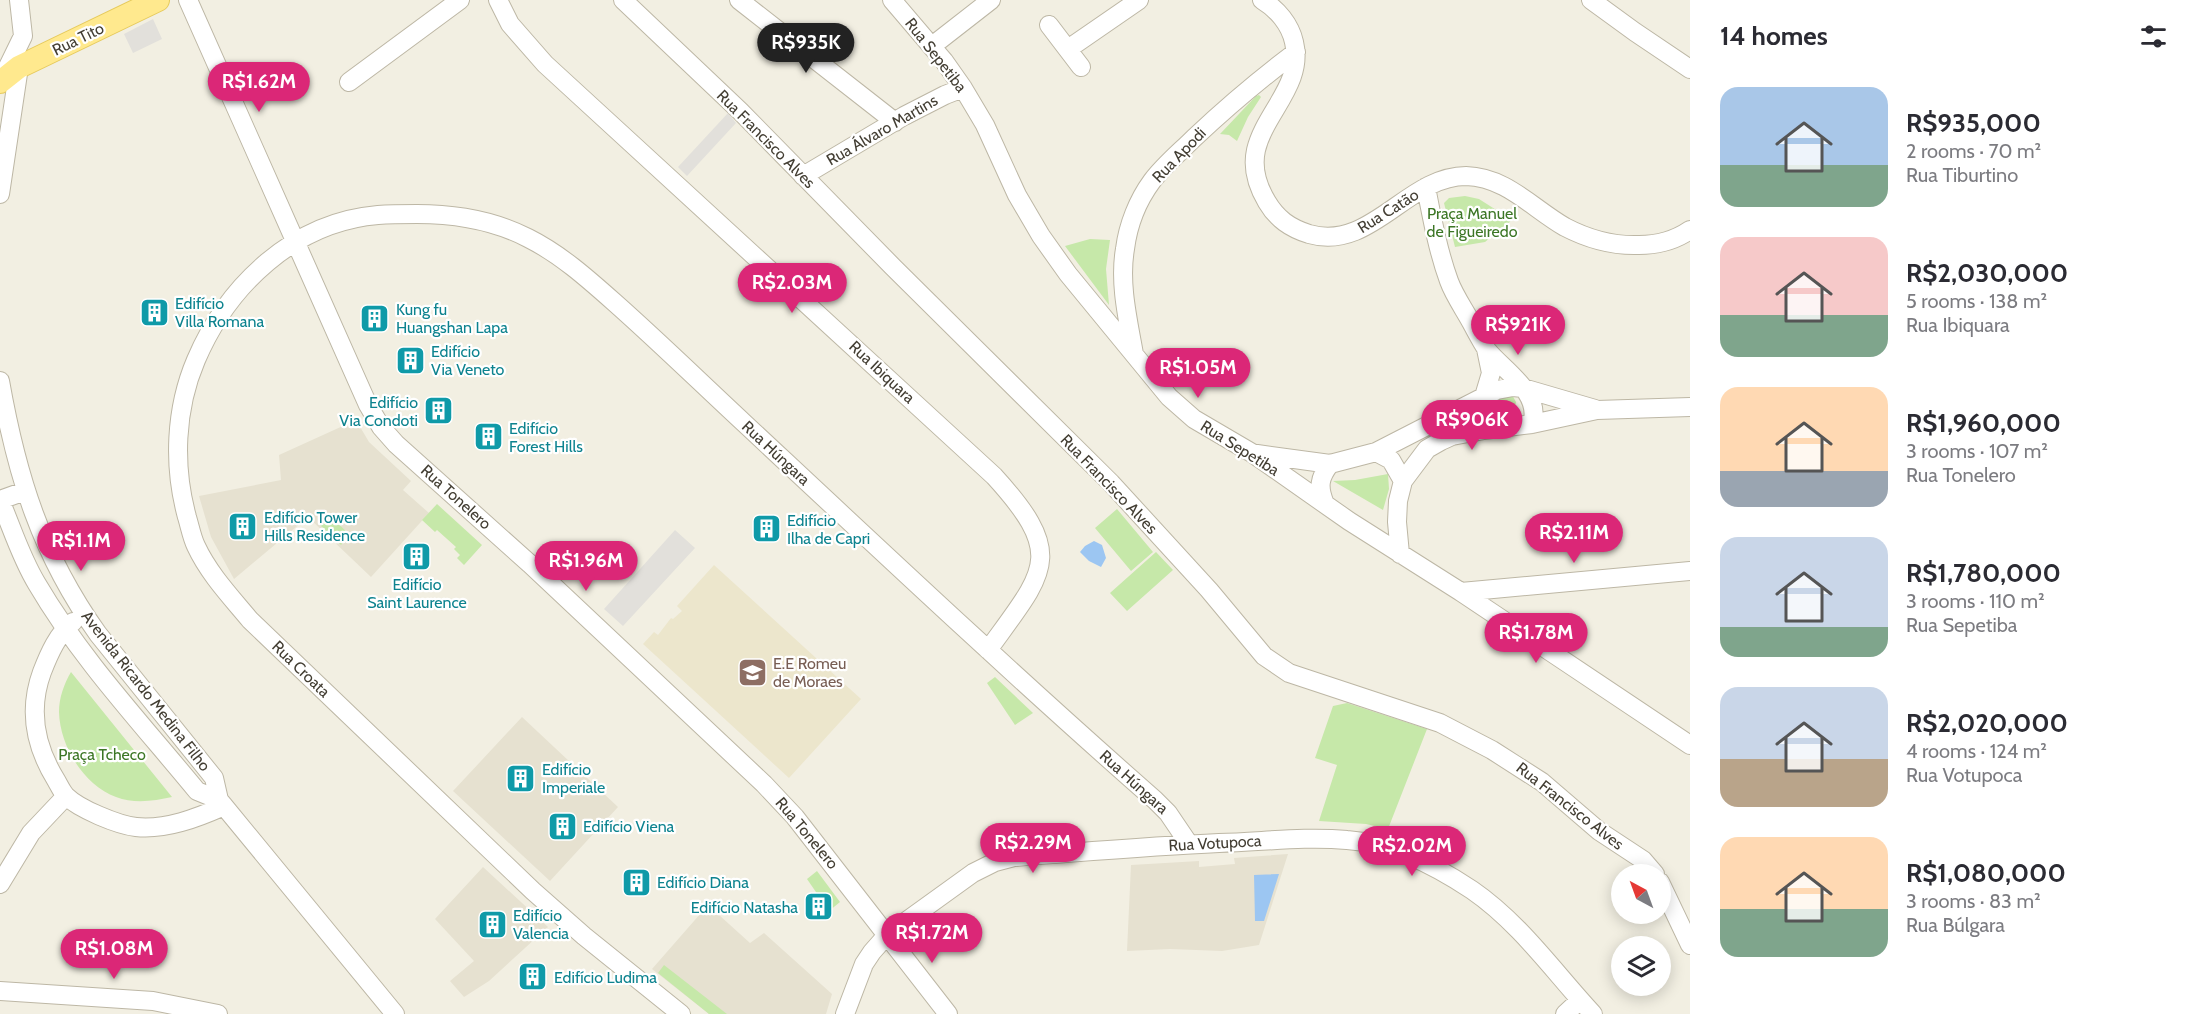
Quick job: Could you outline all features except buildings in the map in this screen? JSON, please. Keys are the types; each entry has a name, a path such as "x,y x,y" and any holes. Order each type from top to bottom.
{"main road":[{"name":"Rua Tito","path":"0,82 19,67 159,0"}],"street":[{"path":"0,82 22,41 19,0"},
{"name":"Rua Tonelero","path":"188,0 368,405 381,427 396,444 530,564 764,784 795,817 948,1014"},
{"path":"349,82 460,0"},
{"name":"Rua Ibiquara","path":"498,0 510,24 545,64 960,444 1018,502 1033,524 1041,548 1040,571 1030,592 988,650"},
{"name":"Rua Francisco Alves","path":"623,0 740,111 1111,483 1209,590 1264,656 1289,673 1440,723 1492,750 1542,782 1599,831 1646,864"},
{"path":"739,0 895,122"},
{"name":"Rua Sepetiba","path":"892,0 932,46 963,88 985,125 1017,195 1041,236 1068,274 1169,397 1194,419 1252,453 1325,504 1690,745"},
{"path":"932,46 991,0"},
{"path":"1068,49 1139,0"},
{"path":"1262,0 1284,20 1292,34 1296,52"},
{"path":"1591,0 1690,69"},
{"path":"1049,24 1081,67"},
{"path":"22,26 33,40 53,51"},
{"name":"Rua Catão","path":"1296,52 1295,69 1287,89 1262,132 1255,152 1255,169 1259,187 1275,214 1285,224 1300,231 1319,237 1335,237 1354,232 1374,222 1426,187 1450,178 1465,176 1484,178 1504,185 1565,226 1592,239 1622,246 1656,245 1690,230"},
{"name":"Rua Apodi","path":"1134,356 1124,294 1124,249 1130,225 1141,199 1153,180 1227,107 1296,52"},
{"path":"0,195 3,156 19,67"},
{"name":"Rua Álvaro Martins","path":"803,176 895,122 963,88"},
{"path":"1426,187 1449,282 1486,349 1523,388 1534,407 1532,424"},
{"name":"Rua Húngara","path":"296,240 331,225 376,215 447,214 489,222 528,238 576,269 647,331 988,650 1155,800 1168,813 1189,844"},
{"name":"Rua Croata","path":"296,240 253,273 233,295 216,320 197,357 183,392 178,445 180,492 195,545 216,579 250,620 533,891 584,936 681,1014"},
{"path":"1101,315 1124,294"},
{"name":"Rua Apodi","path":"1123,342 1129,323"},
{"path":"1484,430 1479,413 1491,373 1486,349"},
{"name":"Avenida Ricardo Medina Filho","path":"0,381 5,436 25,492 47,546 84,615 214,778 221,803 395,1014"},
{"path":"1252,453 1330,464 1376,452 1506,388 1523,388 1597,410"},
{"path":"1400,554 1397,522 1398,501 1403,481 1427,449 1452,436 1532,424 1597,410 1690,408"},
{"path":"1414,434 1427,449"},
{"path":"1376,452 1391,460 1403,481"},
{"path":"1325,504 1321,495 1320,481 1330,464"},
{"path":"0,500 25,492"},
{"name":"Avenida Ricardo Medina Filho","path":"0,500 36,584 65,628 197,791 221,803"},
{"path":"24,559 47,546"},
{"path":"1461,592 1690,571"},
{"path":"84,615 65,628 47,659 37,686 34,706 36,734 45,763 66,796 104,818 136,827 187,821 221,803"},
{"path":"0,884 31,834 66,796"},
{"name":"Rua Votupoca","path":"845,1014 864,964 887,935 973,873 995,862 1014,857 1286,838 1348,840 1373,844 1431,866 1472,890 1495,908 1520,931 1593,1014"},
{"path":"1671,905 1690,945"},
{"path":"1,993 153,1001 218,1014"},
{"path":"1565,1014 1580,1000"}],"shaded area":[{"path":"153,19 162,39 133,53 124,34"},
{"path":"728,113 736,123 687,176 678,167"},
{"path":"356,420 369,442 411,481 403,490 429,513 371,577 308,517 234,579 211,537 199,496 281,480 279,455"},
{"path":"675,530 695,548 623,626 604,609"},
{"name":"E.E Romeu de Moraes","path":"714,565 861,699 789,778 643,644 654,632 658,635 671,618 673,619 682,611 677,606"},
{"path":"522,717 618,807 550,881 453,791"},
{"path":"1288,854 1259,945 1222,951 1170,949 1127,951 1131,865 1199,861 1199,867 1235,864 1234,858"},
{"path":"483,867 548,927 489,981 464,997 450,981 474,961 435,919"},
{"path":"708,905 750,943 764,933 832,994 826,1014 709,1014 652,969"}],"green space":[{"path":"1256,96 1261,97 1248,117 1237,141 1229,135 1220,134"},
{"name":"Praça Manuel de Figueiredo","path":"1465,196 1479,199 1512,220 1485,242 1455,247 1444,203 1449,198"},
{"path":"1090,239 1110,240 1106,269 1109,305 1065,246"},
{"path":"1506,391 1511,393 1516,402 1514,414 1510,417 1490,419 1486,415 1486,409"},
{"path":"1388,474 1389,489 1383,510 1333,481 1355,480"},
{"path":"437,504 482,545 464,565 457,558 460,555 454,549 456,547 422,520"},
{"path":"1117,509 1153,552 1131,571 1095,528"},
{"path":"329,515 350,535 341,545 320,525"},
{"path":"1156,552 1173,570 1127,611 1110,593"},
{"name":"Praça Tcheco","path":"71,672 172,797 130,801 104,791 84,774 69,751 60,725 60,702"},
{"path":"995,677 1033,713 1015,725 987,683"},
{"path":"1347,703 1427,729 1388,829 1366,824 1319,821 1337,765 1315,758 1333,706"},
{"path":"817,871 840,902 829,911 807,879"},
{"path":"664,965 727,1014 709,1014 658,973"}],"water":[{"path":"1094,541 1102,545 1106,558 1101,567 1089,561 1080,552"},
{"path":"1279,874 1264,921 1255,921 1254,875"}],"place":[{"name":"Edifício Villa Romana","path":"154,312"},
{"name":"Kung fu Huangshan Lapa","path":"375,318"},
{"name":"Edifício Via Veneto","path":"410,360"},
{"name":"Edifício Via Condoti","path":"439,411"},
{"name":"Edifício Forest Hills","path":"488,437"},
{"name":"Edifício Tower Hills Residence","path":"243,526"},
{"name":"Edifício Ilha de Capri","path":"766,529"},
{"name":"Edifício Saint Laurence","path":"417,556"},
{"name":"E.E Romeu de Moraes","path":"752,672"},
{"name":"Edifício Imperiale","path":"521,778"},
{"name":"Edifício Viena","path":"562,826"},
{"name":"Edifício Diana","path":"636,882"},
{"name":"Edifício Natasha","path":"819,907"},
{"name":"Edifício Valencia","path":"492,924"},
{"name":"Edifício Ludima","path":"533,977"}]}
